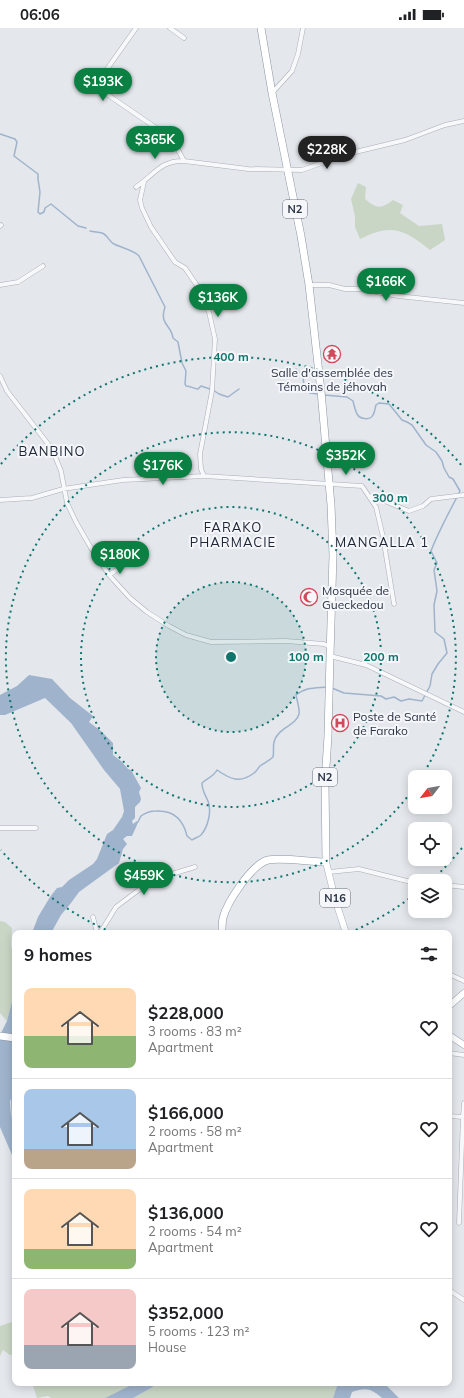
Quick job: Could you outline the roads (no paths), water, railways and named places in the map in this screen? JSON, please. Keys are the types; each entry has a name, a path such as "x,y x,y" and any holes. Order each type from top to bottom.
{"highway":[{"name":"N2","path":"261,28 272,94 301,236 309,285 321,391 331,505 333,555 328,736 325,782 326,862"},
{"path":"222,930 223,918 238,888 257,867 266,861 275,859 326,862"},
{"path":"0,1036 12,1038"}],"main road":[{"name":"N16","path":"326,862 335,899 345,930"},
{"path":"452,1003 464,993"},
{"path":"452,1037 464,1045"}],"street":[{"path":"136,28 95,86 165,134 175,144 184,161"},
{"path":"170,28 184,38"},
{"path":"272,94 292,71 298,54 303,28"},
{"path":"136,187 144,182 161,166 174,161 248,169 302,170 347,154 405,140 445,125 464,121"},
{"path":"144,182 140,200 142,208 151,227 175,262 184,268 198,287 209,312 215,338 212,391 200,454 201,469 204,476"},
{"path":"0,285 18,282 43,266"},
{"path":"309,285 328,285 345,289 360,289 398,296 464,303"},
{"path":"0,376 7,391 52,449 61,471 67,503 91,548 110,575 130,598 147,612 186,635 211,642 286,641 324,644 330,647"},
{"path":"0,500 32,498 64,489 123,480 204,476 362,486 376,507 394,604"},
{"path":"369,496 409,511 423,506 431,499 464,495"},
{"path":"110,575 118,569"},
{"path":"330,656 366,665 464,712"},
{"path":"0,828 36,828"},
{"path":"100,930 116,907 152,880 195,867"},
{"path":"328,872 359,869 408,881"},
{"path":"452,886 464,887"},
{"path":"93,917 97,930"},
{"path":"452,975 464,981"},
{"path":"452,1053 464,1055"},
{"path":"459,1223 464,1103"},
{"path":"452,1116 463,1117"},
{"path":"452,1292 464,1300"}],"water":[{"path":"29,675 52,679 70,698 93,716 89,722 113,743 113,755 131,770 141,788 139,792 141,799 135,807 135,818 132,821 133,824 137,821 137,825 132,836 127,836 123,839 127,844 123,849 119,863 79,892 61,915 53,930 33,930 38,917 57,888 62,887 69,880 93,864 97,859 107,834 113,830 122,817 124,811 120,789 104,770 71,723 45,698 5,715 0,715 0,695 17,686"},
{"path":"12,1002 12,1128 12,1155 0,1127 0,1035 7,1021","holes":["11,1099 11,1129 4,1113 5,1108"]},
{"path":"129,1386 154,1386 133,1398 105,1398"},
{"path":"337,1386 387,1386 399,1398 382,1398 372,1391 365,1389 352,1392 350,1398 333,1398"}],"waterway":[{"path":"0,134 15,139 17,142 14,156 38,174 40,192 38,212 40,214 44,212 45,208 51,204 78,226 86,228"},
{"path":"90,231 106,235 112,243 139,256 165,307 163,317 164,321 172,333 173,338 178,342 182,363 186,371 186,386 195,389 198,389 201,386 210,389"},
{"path":"296,369 303,376 304,387 310,393 318,394"},
{"path":"213,390 228,397 239,389"},
{"path":"324,395 347,397 353,401 358,416 365,419 372,417 376,405 379,403 389,404 402,420 412,425 426,445 436,452 449,477 453,479 460,491 431,551 437,563 434,570 437,591 434,605 435,632 444,639 447,653 432,674 430,686 422,701 409,699 401,701 394,697 386,699 381,696 344,693 332,688"},
{"path":"136,824 144,814 152,811 162,811 172,814 180,820 187,836 192,840 200,836 207,823 210,809 202,783 217,770 226,776 235,779 244,778 255,772 260,766 273,757 274,742 276,737 297,718 299,710 296,695 307,689 327,687"},
{"path":"6,1095 6,1108 12,1137"}],"place":[{"name":"Salle d'assemblée des Témoins de jéhovah","path":"332,354"},
{"name":"Mosquée de Gueckedou","path":"309,597"},
{"name":"Poste de Santé de Farako","path":"340,723"}],"district":[{"name":"BANBINO","path":"52,451"},
{"name":"FARAKO PHARMACIE","path":"233,534"},
{"name":"MANGALLA 1","path":"382,542"}]}
